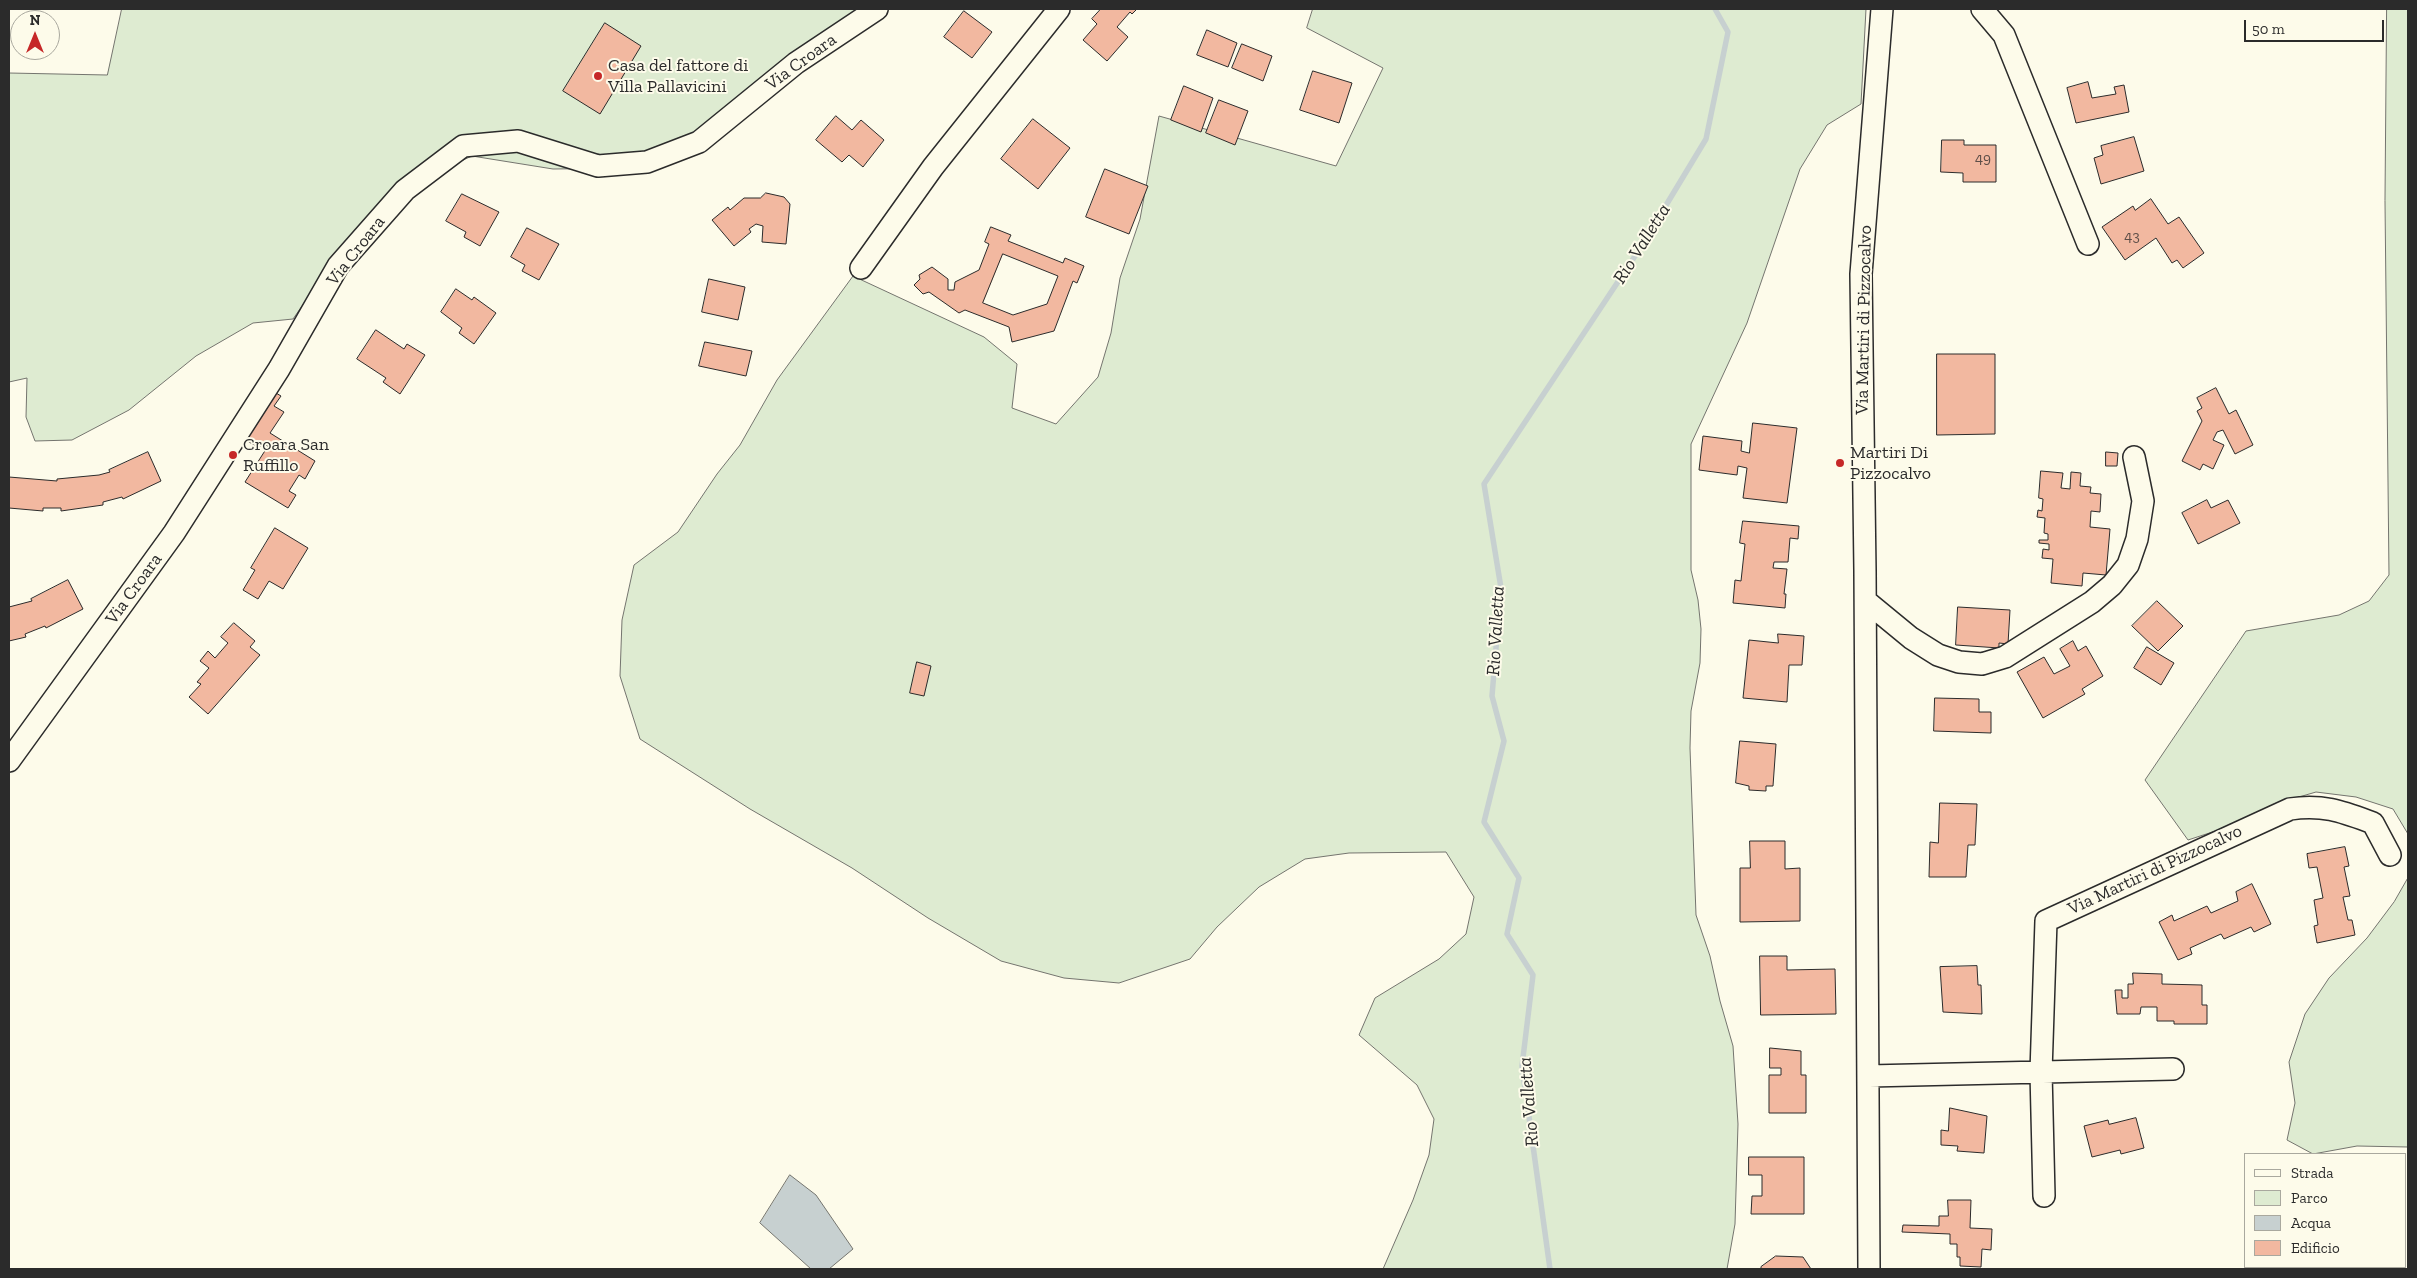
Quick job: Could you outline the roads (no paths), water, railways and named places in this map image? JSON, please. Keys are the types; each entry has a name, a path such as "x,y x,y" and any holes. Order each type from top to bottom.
{"street":[{"name":"Via Croara","path":"9,761 174,533 279,369 338,266 405,190 463,146 518,141 598,166 647,162 699,142 796,63 876,9"},
{"path":"861,268 933,167 1059,9"},
{"name":"Via Martiri di Pizzocalvo","path":"1869,1269 1866,601 1861,274 1882,9"},
{"path":"1982,9 2004,35 2088,244"},
{"path":"1866,601 1911,638 1938,655 1959,662 1982,664 2005,657 2092,602 2112,585 2128,565 2137,539 2143,501 2134,457"},
{"name":"Via Martiri di Pizzocalvo","path":"2044,1196 2041,1072 2046,921 2290,809 2312,806 2335,809 2373,823 2390,855"},
{"path":"1869,1076 2173,1069"}],"water":[{"path":"790,1175 816,1195 853,1249 829,1269 811,1269 760,1223"}],"waterway":[{"name":"Rio Valletta","path":"1550,1269 1522,1066 1533,975 1507,934 1519,878 1484,822 1504,741 1492,696 1501,588 1484,484 1639,250 1706,139 1728,32 1715,9"}],"place":[{"name":"Casa del fattore di Villa Pallavicini","path":"598,76"},
{"name":"Croara San Ruffillo","path":"233,455"},
{"name":"Martiri Di Pizzocalvo","path":"1840,463"}]}
